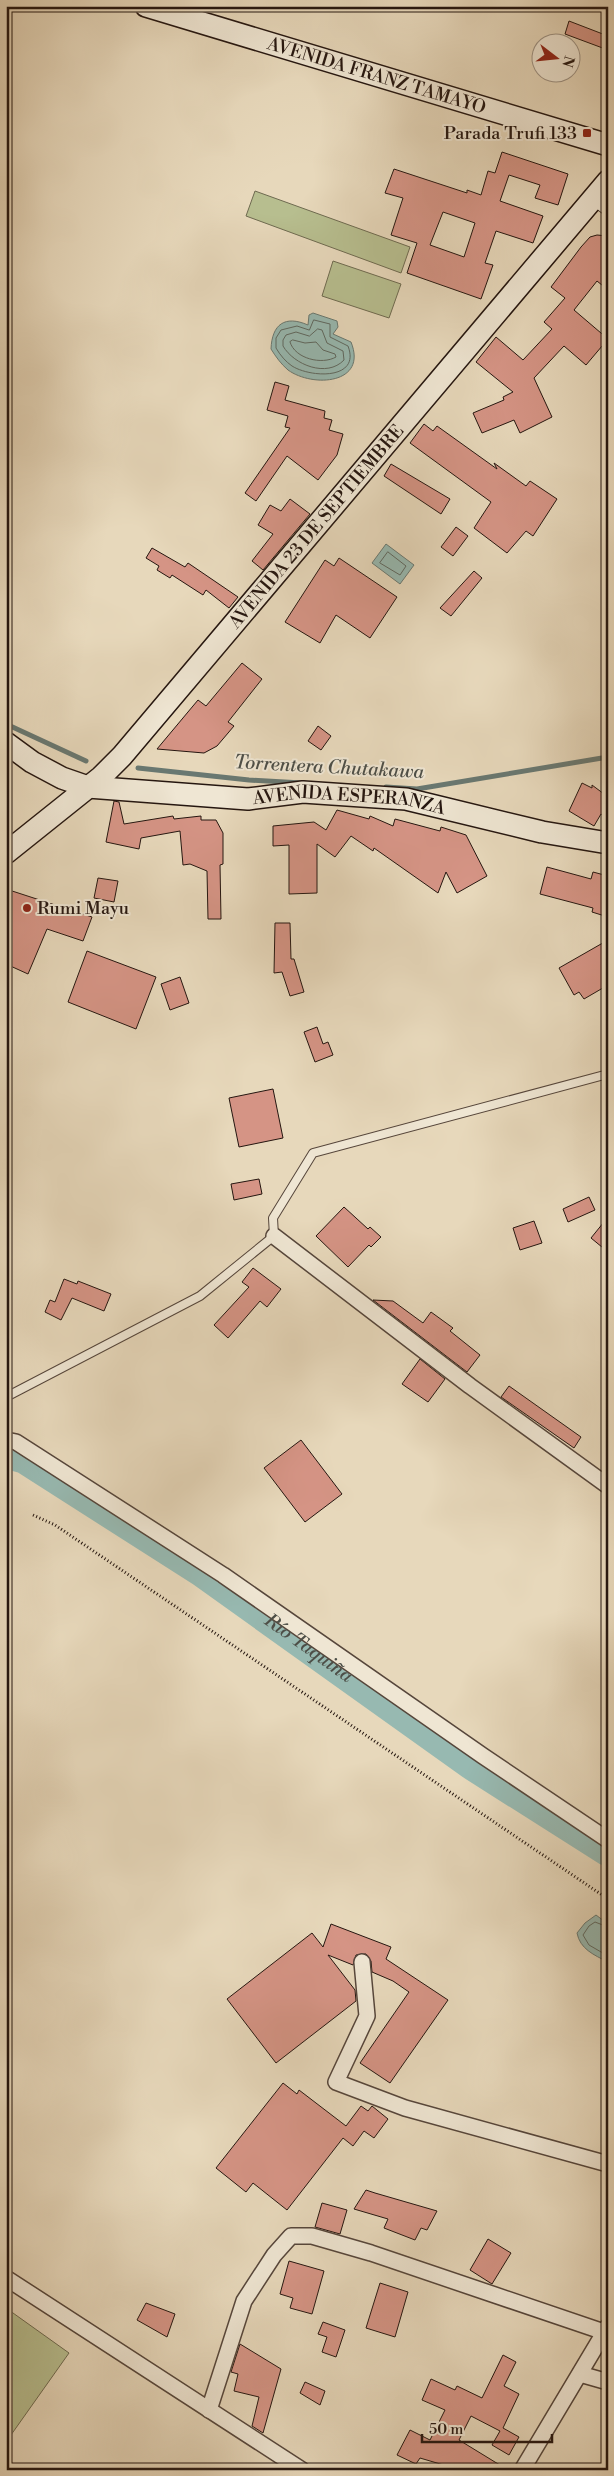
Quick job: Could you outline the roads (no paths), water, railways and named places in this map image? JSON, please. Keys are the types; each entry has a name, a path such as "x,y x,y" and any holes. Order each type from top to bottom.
{"main road":[{"name":"AVENIDA FRANZ TAMAYO","path":"146,6 608,145"},
{"name":"AVENIDA 23 DE SEPTIEMBRE","path":"6,853 94,782 122,756 600,206 608,181"},
{"name":"AVENIDA ESPERANZA","path":"6,743 32,762 62,778 248,799 303,792 406,798 542,832 608,843"}],"street":[{"path":"274,1236 470,1386 608,1486"},
{"path":"6,1440 16,1442 223,1575 482,1756 608,1840"},
{"path":"362,1962 367,2016 336,2082 405,2108 608,2164"},
{"path":"209,2410 244,2301 274,2255 291,2236 312,2236 371,2253 606,2329 522,2470"},
{"path":"6,2278 302,2470"},
{"path":"580,2374 608,2382"}],"lane":[{"path":"6,1397 200,1296 274,1236 273,1218 314,1153 608,1074"}],"water":[{"path":"313,313 337,321 338,327 333,334 351,342 354,356 352,367 345,374 323,380 299,376 285,368 271,349 274,333 281,324 293,321 308,325 309,315"},
{"path":"386,544 414,565 400,584 372,563"},
{"path":"596,1915 608,1924 608,1962 584,1947 577,1933 585,1923"}],"waterway":[{"name":"Torrentera Chutakawa","path":"6,724 86,761"},
{"name":"Torrentera Chutakawa","path":"386,787 417,789 608,757"},
{"name":"Torrentera Chutakawa","path":"138,768 249,780 302,783"},
{"name":"Río Taquiña","path":"6,1453 24,1458 201,1571 471,1764 608,1851"}],"place":[{"name":"Parada Trufi 133","path":"587,133"},
{"name":"Rumi Mayu","path":"27,908"}]}
